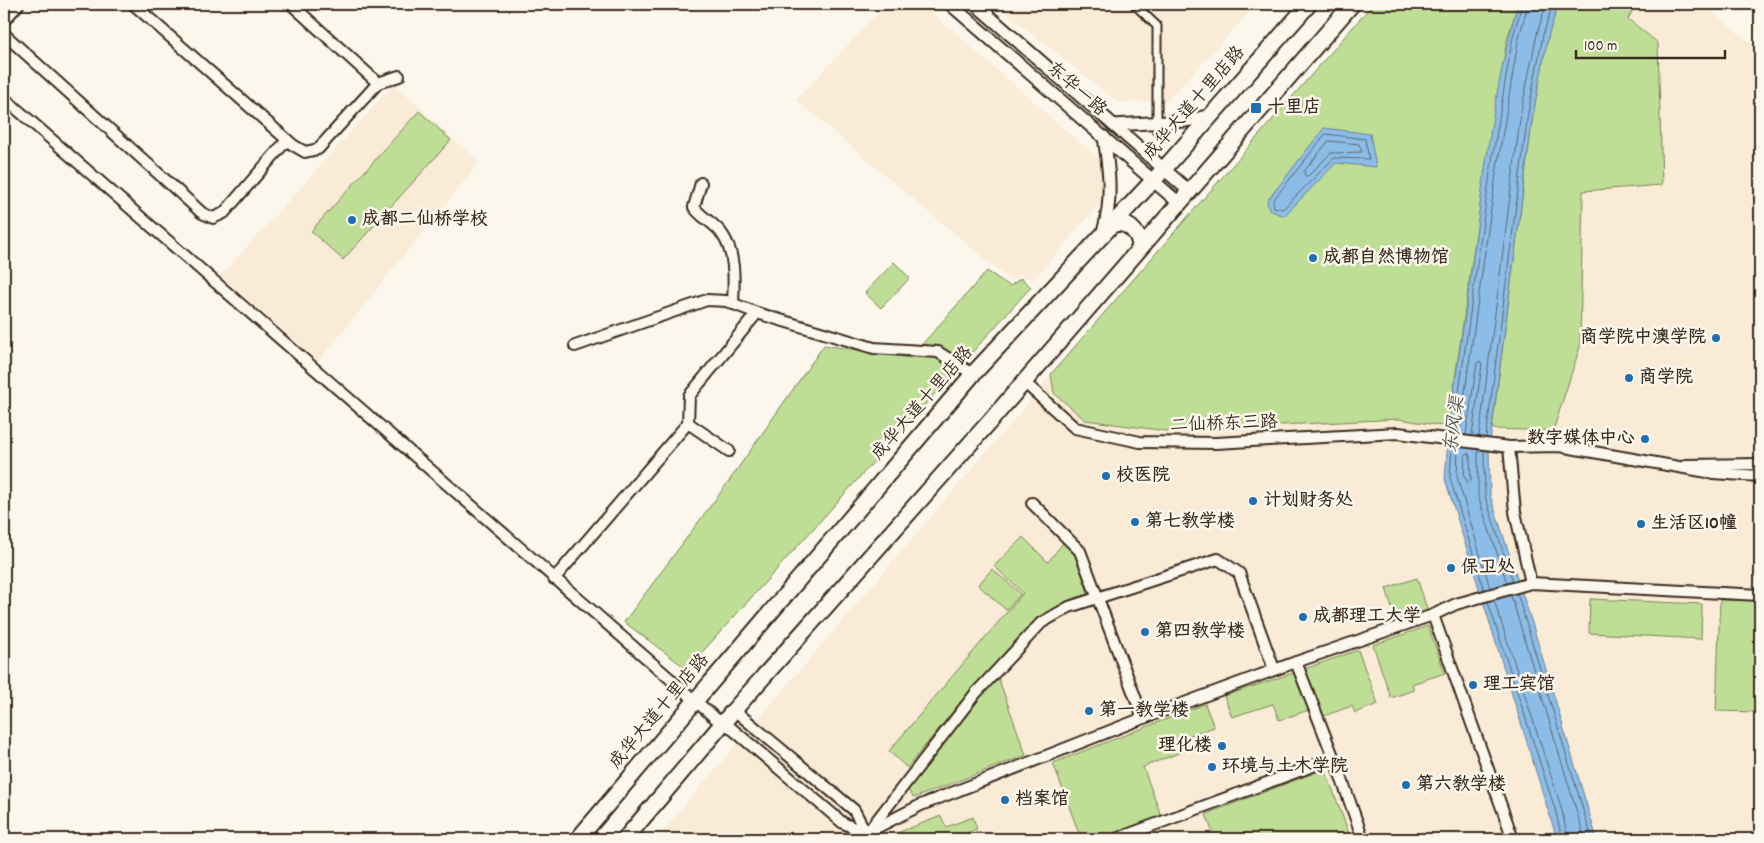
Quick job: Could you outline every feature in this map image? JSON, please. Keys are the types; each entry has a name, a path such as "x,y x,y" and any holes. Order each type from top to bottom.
{"main road":[{"name":"成华大道十里店路","path":"578,839 973,374 1164,168 1309,4"},
{"path":"625,839 734,710 1024,382 1352,4"},
{"path":"1106,229 1117,222 1127,224 1136,232 1140,247"}],"street":[{"path":"4,20 18,4"},
{"path":"133,4 287,140 305,152 318,149 378,82 399,76"},
{"path":"291,4 378,82"},
{"name":"东华一路","path":"950,4 1178,203"},
{"name":"东华一路","path":"975,4 1189,191"},
{"path":"985,12 993,4"},
{"path":"1134,4 1158,26 1157,126"},
{"path":"4,34 202,214 212,218 224,214 251,185 287,140"},
{"path":"4,98 694,701 863,836"},
{"path":"1114,125 1157,126 1210,115"},
{"path":"1104,137 1110,190 1106,229"},
{"path":"701,183 694,207 700,215 722,234 732,264 733,304"},
{"path":"574,346 706,300 726,301 757,313 874,348 938,352 973,374"},
{"path":"554,579 688,423 689,396 757,313"},
{"name":"二仙桥东三路","path":"1024,382 1075,428 1140,442 1216,443 1398,433 1510,447 1559,446 1714,473 1760,476"},
{"path":"688,423 729,451"},
{"path":"1510,447 1515,512 1528,584"},
{"path":"1676,466 1702,463 1760,464"},
{"path":"1032,503 1080,551 1096,598 1143,718"},
{"path":"863,836 974,694 1042,623 1070,607 1218,559 1239,573 1274,669"},
{"path":"863,836 921,805 1143,718 1274,669 1433,615 1456,604 1528,584 1760,595"},
{"path":"1433,615 1512,839"},
{"path":"1296,662 1334,758 1362,839"},
{"path":"734,710 854,810 863,836"},
{"path":"1116,839 1334,758"}],"shaded area":[{"path":"887,4 922,4 1100,161 1101,202 1033,280 1021,275 1011,281 796,100"},
{"path":"995,4 1257,4 1167,101 1118,102"},
{"name":"成都理工大学","path":"1373,4 1703,4 1753,45 1760,35 1760,839 656,839 1036,394 1051,374"},
{"name":"成都二仙桥学校","path":"394,84 479,163 317,363 221,276"}],"green space":[{"name":"成都自然博物馆","path":"1373,4 1518,4 1507,40 1485,172 1448,427 1399,419 1166,431 1085,420 1054,393 1051,374"},
{"path":"1558,4 1636,4 1628,19 1658,43 1662,185 1583,191 1580,347 1553,431 1492,429 1533,114 1548,37"},
{"path":"419,111 451,140 343,260 311,231"},
{"path":"894,262 910,278 881,308 865,293"},
{"path":"987,271 1010,286 1021,278 1031,287 687,669 624,622 729,481 824,345 910,358"},
{"path":"1023,537 1048,562 1063,543 1075,554 1089,596 1040,617 967,694 907,768 889,751 1023,593 994,566"},
{"path":"992,569 1021,594 1006,610 978,585"},
{"path":"1417,578 1428,612 1396,622 1386,588"},
{"path":"1590,599 1702,604 1701,639 1589,633"},
{"path":"1720,600 1760,601 1760,712 1716,711"},
{"path":"1428,626 1445,673 1412,684 1414,690 1391,698 1373,645"},
{"path":"1358,650 1378,704 1355,713 1352,706 1321,717 1304,669"},
{"path":"1296,672 1309,710 1279,720 1273,704 1232,717 1224,696"},
{"path":"998,677 1026,755 914,798 907,789 977,698"},
{"path":"1205,704 1214,727 1185,737 1189,749 1143,767 1162,818 1105,839 1081,839 1053,763"},
{"path":"1325,769 1351,839 1215,839 1206,814"},
{"path":"941,816 946,827 973,817 977,829 951,839 896,838 897,833"}],"water":[{"name":"东风渠","path":"1518,4 1558,4 1548,37 1533,114 1489,449 1490,495 1532,623 1597,839 1557,839 1445,479 1452,404 1489,141 1501,72"},
{"path":"1324,128 1370,134 1376,167 1336,163 1284,216 1269,210 1267,201"}],"place":[{"name":"十里店","path":"1256,108"},
{"name":"成都二仙桥学校","path":"352,220"},
{"name":"成都自然博物馆","path":"1313,258"},
{"name":"商学院中澳学院","path":"1716,338"},
{"name":"商学院","path":"1629,378"},
{"name":"数字媒体中心","path":"1645,439"},
{"name":"校医院","path":"1106,476"},
{"name":"计划财务处","path":"1253,501"},
{"name":"第七教学楼","path":"1135,522"},
{"name":"生活区10幢","path":"1641,524"},
{"name":"保卫处","path":"1451,568"},
{"name":"成都理工大学","path":"1303,617"},
{"name":"第四教学楼","path":"1145,632"},
{"name":"理工宾馆","path":"1473,685"},
{"name":"第一教学楼","path":"1089,711"},
{"name":"理化楼","path":"1222,746"},
{"name":"环境与土木学院","path":"1212,767"},
{"name":"第六教学楼","path":"1406,785"},
{"name":"档案馆","path":"1005,800"}]}
